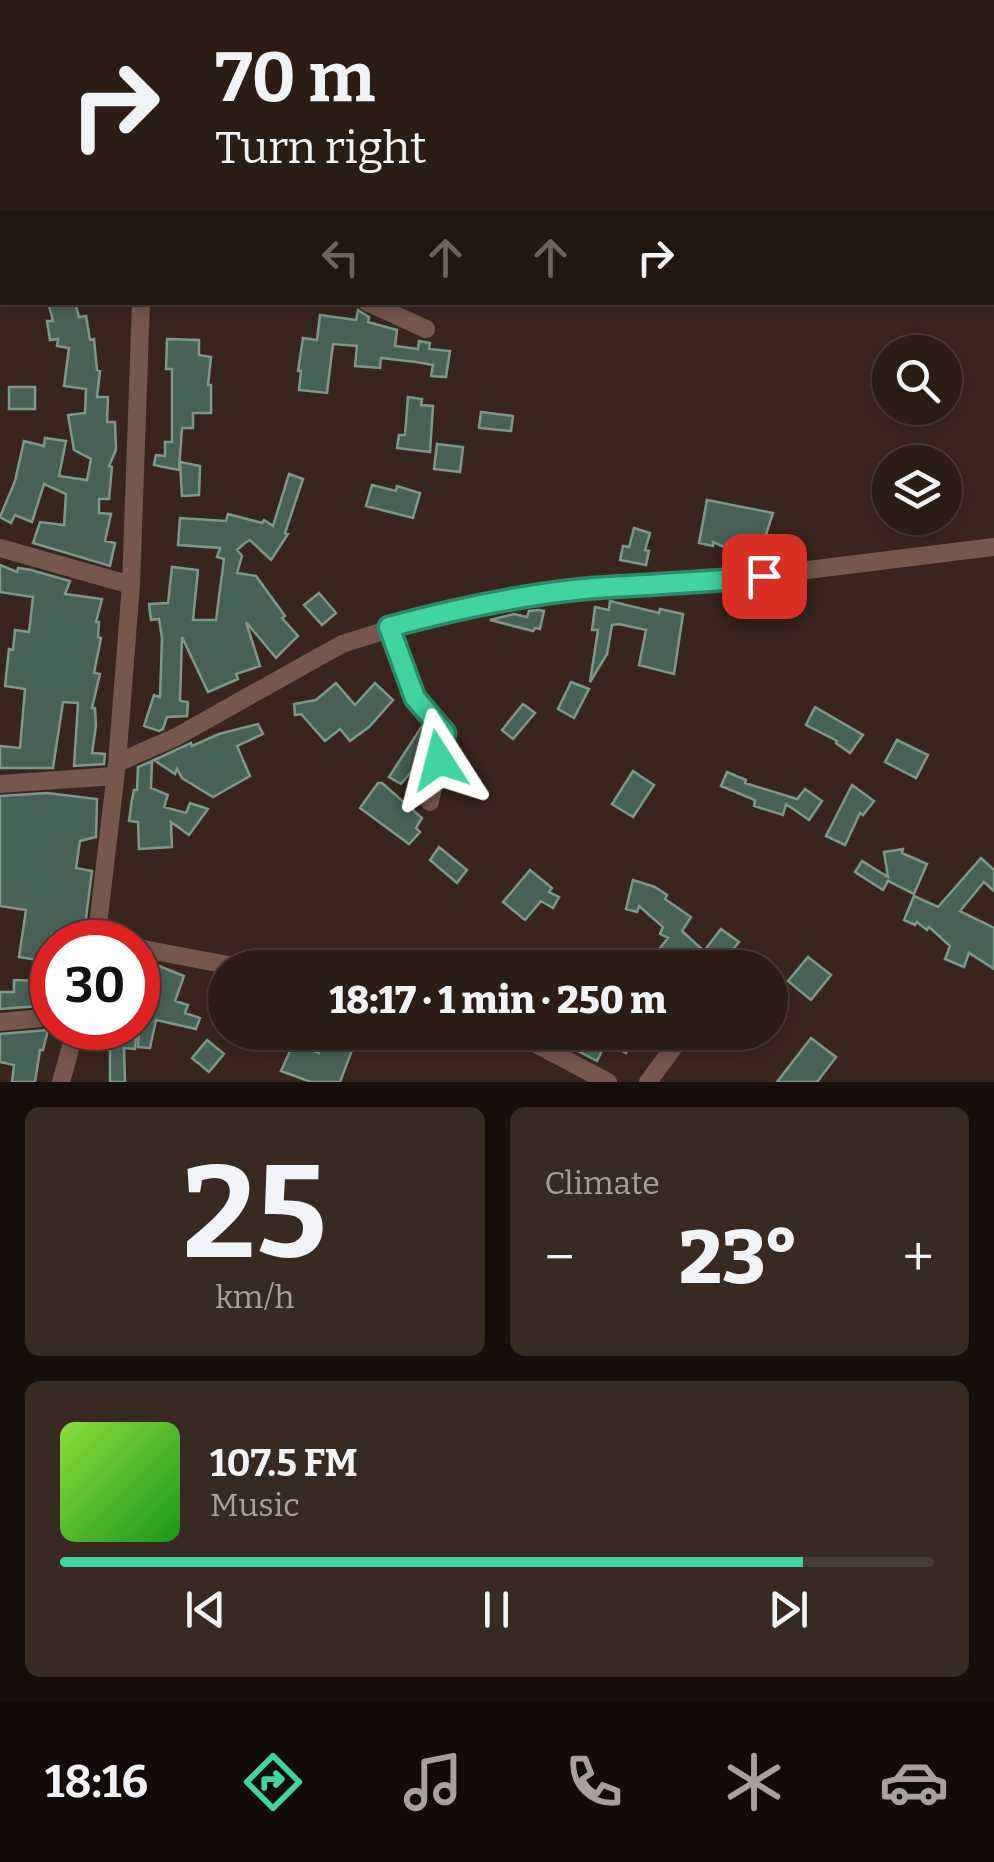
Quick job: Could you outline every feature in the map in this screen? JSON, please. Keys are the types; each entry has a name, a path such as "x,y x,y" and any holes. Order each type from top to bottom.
{"street":[{"path":"101,920 131,584 141,305"},
{"path":"373,305 426,330"},
{"path":"0,784 116,770 342,644 438,614 593,588 702,583 994,547"},
{"path":"0,548 131,584"},
{"path":"389,627 415,698 445,733 430,802"},
{"path":"160,952 208,961"},
{"path":"0,1022 30,1019"},
{"path":"62,1082 70,1050"},
{"path":"547,1050 608,1082"},
{"path":"648,1082 672,1050"}],"building":[{"path":"49,305 76,305 79,317 86,316 100,371 97,397 108,397 107,422 115,422 116,450 109,466 109,499 99,499 99,513 111,514 105,541 115,543 110,566 33,543 40,522 64,525 66,494 44,484 32,522 15,515 11,523 0,517 15,481 24,441 44,446 45,438 66,441 59,476 87,480 91,459 74,450 68,415 85,413 86,389 64,386 69,348 57,346 58,339 50,340 47,321 53,321"},
{"path":"358,310 369,317 368,322 397,330 395,346 418,349 419,341 430,343 429,349 450,351 446,377 431,376 433,365 416,362 381,358 380,368 355,366 357,346 333,344 327,393 299,390 303,338 317,340 320,315 356,320"},
{"path":"167,339 199,340 199,355 211,357 211,413 193,413 193,428 182,428 179,470 154,465 156,455 165,456 165,442 172,442 172,369 166,369"},
{"path":"9,387 35,387 35,409 9,409"},
{"path":"408,397 422,399 421,405 433,406 430,452 397,448 399,435 405,435"},
{"path":"481,412 513,416 511,431 479,428"},
{"path":"437,444 463,447 460,472 434,469"},
{"path":"180,462 200,466 199,495 182,496"},
{"path":"289,474 303,479 285,533 288,534 271,560 250,540 245,543 237,550 242,556 237,573 256,576 298,636 276,658 246,622 260,666 236,674 238,679 208,692 182,637 180,701 188,702 187,716 167,717 159,731 144,726 154,695 160,697 162,638 159,619 151,620 149,604 168,603 172,567 198,570 193,620 216,620 224,559 217,557 220,548 178,545 180,518 226,521 228,514 262,523 264,520 273,526"},
{"path":"372,485 396,491 397,486 420,493 413,518 366,506"},
{"path":"707,500 773,513 760,553 733,545 731,550 713,542 713,546 699,543"},
{"path":"634,528 650,533 646,565 620,560 623,546 629,547"},
{"path":"0,565 17,572 18,568 31,570 70,581 65,594 102,599 96,622 101,638 94,673 100,674 92,708 96,726 92,753 105,754 104,764 74,766 78,703 63,702 53,768 0,768 0,746 20,748 25,689 5,686 9,649 13,650 15,630 29,632 33,597 0,592"},
{"path":"319,593 336,613 322,625 304,605"},
{"path":"610,601 659,613 660,609 683,614 674,674 639,665 646,630 619,624 612,625 607,654 590,682 598,630 592,630 595,607 609,610"},
{"path":"529,611 544,611 540,629 533,631 490,620 514,614 527,617"},
{"path":"571,682 589,689 574,718 558,709"},
{"path":"336,683 355,705 375,683 393,700 350,741 340,729 325,741 301,714 295,715 294,704 316,700"},
{"path":"523,704 535,713 513,739 502,730"},
{"path":"815,707 863,735 850,753 837,741 806,725"},
{"path":"258,724 263,734 237,746 250,776 213,797 182,778 177,769 175,774 154,760 191,743 192,746"},
{"path":"422,726 431,736 421,751 427,755 424,769 417,765 401,784 389,777"},
{"path":"897,740 928,755 916,778 885,762"},
{"path":"152,761 151,788 168,795 164,807 186,813 190,803 208,809 189,835 171,822 172,847 139,849 138,822 129,821 132,799 137,790 138,767"},
{"path":"633,771 654,785 633,817 612,804"},
{"path":"727,772 746,780 745,783 797,799 805,789 822,801 809,820 786,804 783,815 754,806 755,800 721,786"},
{"path":"378,783 422,818 416,828 420,832 409,844 360,808"},
{"path":"852,785 874,801 863,815 860,813 845,845 826,836"},
{"path":"47,793 97,799 96,837 80,841 76,868 92,871 86,920 30,920 30,959 19,957 26,910 0,906 0,796"},
{"path":"439,847 467,870 457,883 430,860"},
{"path":"903,849 902,853 927,864 914,894 888,881 883,890 855,872 862,861 888,877 884,852"},
{"path":"981,858 994,870 994,891 984,882 960,911 994,928 994,969 969,953 964,967 945,959 950,946 929,927 927,930 917,922 915,925 904,920 914,896 938,907"},
{"path":"530,870 552,888 549,892 559,897 553,908 541,901 525,920 503,902"},
{"path":"633,880 655,887 691,917 682,931 703,950 658,950 668,938 660,934 663,927 639,906 637,912 626,909"},
{"path":"721,929 739,942 732,950 705,950"},
{"path":"808,957 831,975 811,1000 788,981"},
{"path":"160,966 184,976 175,1001 188,1005 185,1013 200,1018 196,1029 160,1021"},
{"path":"14,980 30,981 30,1007 0,1009 0,992 14,992"},
{"path":"30,1032 30,1050 40,1050 35,1082 12,1082 14,1065 0,1062 0,1034"},
{"path":"811,1038 836,1057 817,1082 777,1082"},
{"path":"207,1040 208,1050 224,1054 209,1072 192,1058"},
{"path":"110,1050 124,1050 125,1082 110,1082"},
{"path":"290,1050 319,1053 352,1050 340,1082 311,1082 281,1071"},
{"path":"581,1050 602,1050 597,1061"}],"route":[{"path":"439,760 445,733 415,698 389,627 515,599 593,588 764,576"}]}
